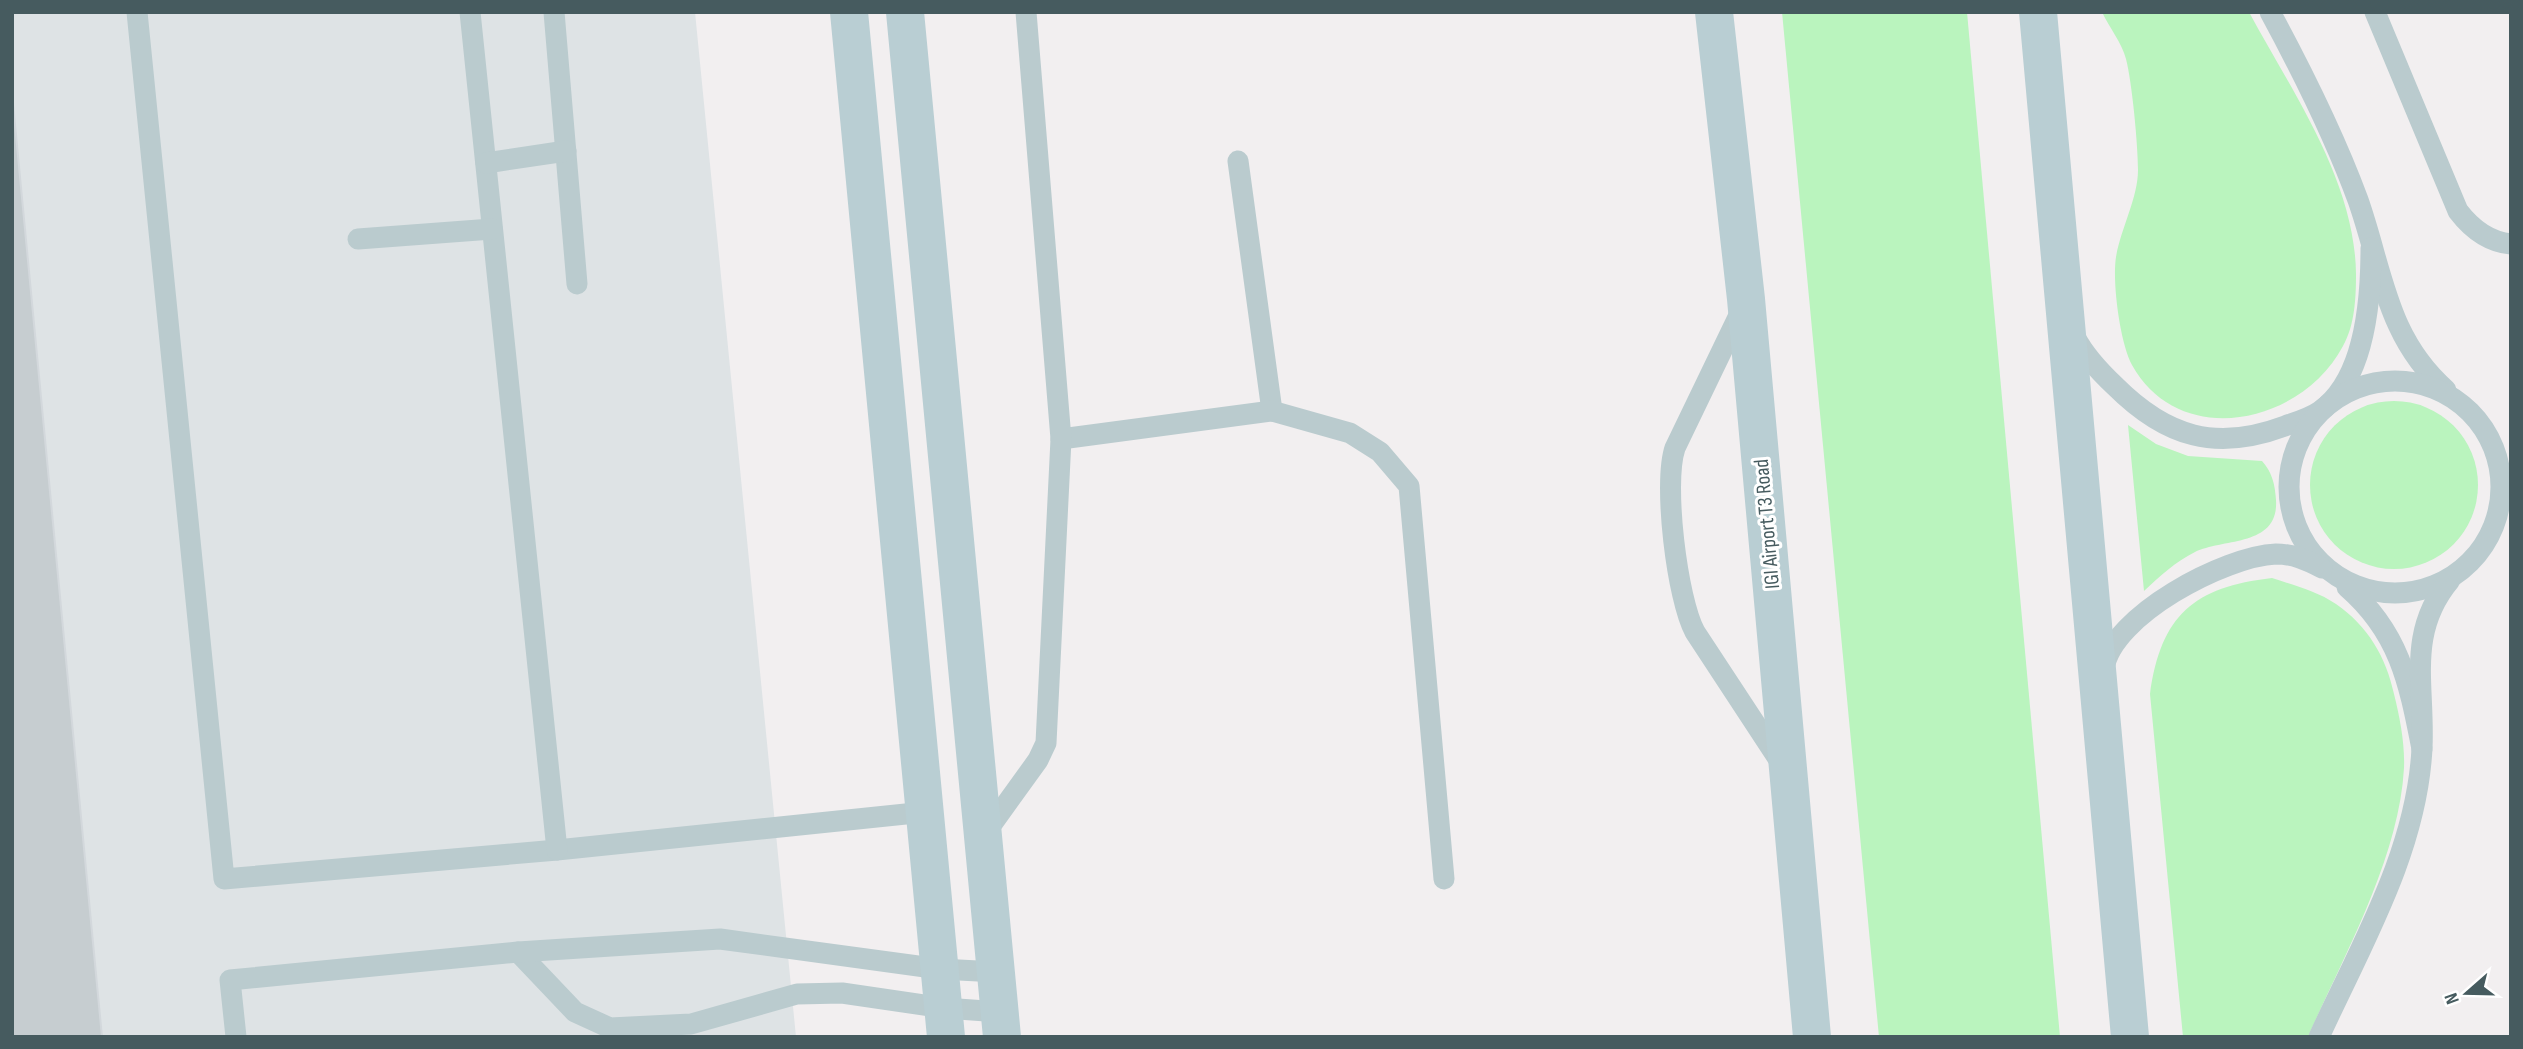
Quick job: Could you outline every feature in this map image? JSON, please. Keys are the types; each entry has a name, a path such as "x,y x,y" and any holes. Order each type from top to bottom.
{"main road":[{"path":"849,12 945,1022"},
{"path":"905,12 1001,1024"},
{"name":"IGI Airport T3 Road","path":"1714,12 1746,299 1812,1037"},
{"path":"2038,12 2101,690 2130,1037"}],"lane":[{"path":"137,12 224,879 557,850 925,812"},
{"path":"470,12 557,850"},
{"path":"554,12 577,284"},
{"path":"984,835 1038,760 1046,743 1060,439 1026,12"},
{"path":"2270,12 2309,84 2338,150 2358,202 2392,318 2427,373 2483,427 2498,459 2502,494 2495,527 2477,557 2450,580 2435,598 2421,632 2422,749 2415,807 2403,849 2319,1037"},
{"path":"2375,12 2458,211 2483,234 2511,244"},
{"path":"486,163 566,150"},
{"path":"1238,161 1272,411"},
{"path":"358,239 492,229"},
{"path":"2371,248 2371,304 2363,339 2339,390 2299,441 2289,476 2292,513 2307,547 2378,617 2392,640 2409,687 2422,749"},
{"path":"1746,299 1675,448 1669,471 1681,597 1689,621 1790,777"},
{"path":"2066,304 2075,338 2091,363 2140,412 2166,428 2200,437 2232,438 2266,433 2320,411 2345,393 2373,383 2403,380 2433,387 2459,402"},
{"path":"1060,439 1272,411 1350,433 1380,452 1409,486 1444,879"},
{"path":"2101,690 2105,659 2117,639 2164,598 2190,581 2230,565 2275,554 2295,556 2360,589 2390,594 2421,591 2450,580"},
{"path":"236,1037 230,979 518,952 720,939 940,969 997,972"},
{"path":"518,952 575,1012 610,1028 691,1030 797,994 842,993 945,1022 1001,1024"}],"shaded area":[{"path":"12,12 695,12 796,1037 12,1037"}],"green space":[{"path":"1782,12 1967,12 2060,1037 1879,1037"},
{"path":"2102,12 2249,12 2301,105 2333,171 2353,239 2356,292 2350,329 2343,346 2324,373 2299,394 2271,409 2240,417 2209,417 2179,409 2153,392 2132,365 2118,312 2115,268 2118,246 2137,181 2137,145 2126,59"},
{"path":"2394,401 2426,407 2454,425 2472,453 2478,485 2472,517 2454,545 2426,563 2394,569 2362,563 2334,545 2316,517 2310,485 2316,453 2334,425 2362,407"},
{"path":"2128,425 2156,444 2188,456 2262,461 2271,474 2276,494 2275,515 2269,526 2248,538 2195,552 2174,565 2144,591"},
{"path":"2272,578 2329,599 2357,622 2381,655 2391,680 2402,731 2404,768 2400,802 2392,836 2368,906 2308,1037 2183,1037 2150,694 2155,667 2173,625 2186,610 2202,598 2222,589"}],"building":[{"path":"12,93 102,1037 12,1037"}]}
